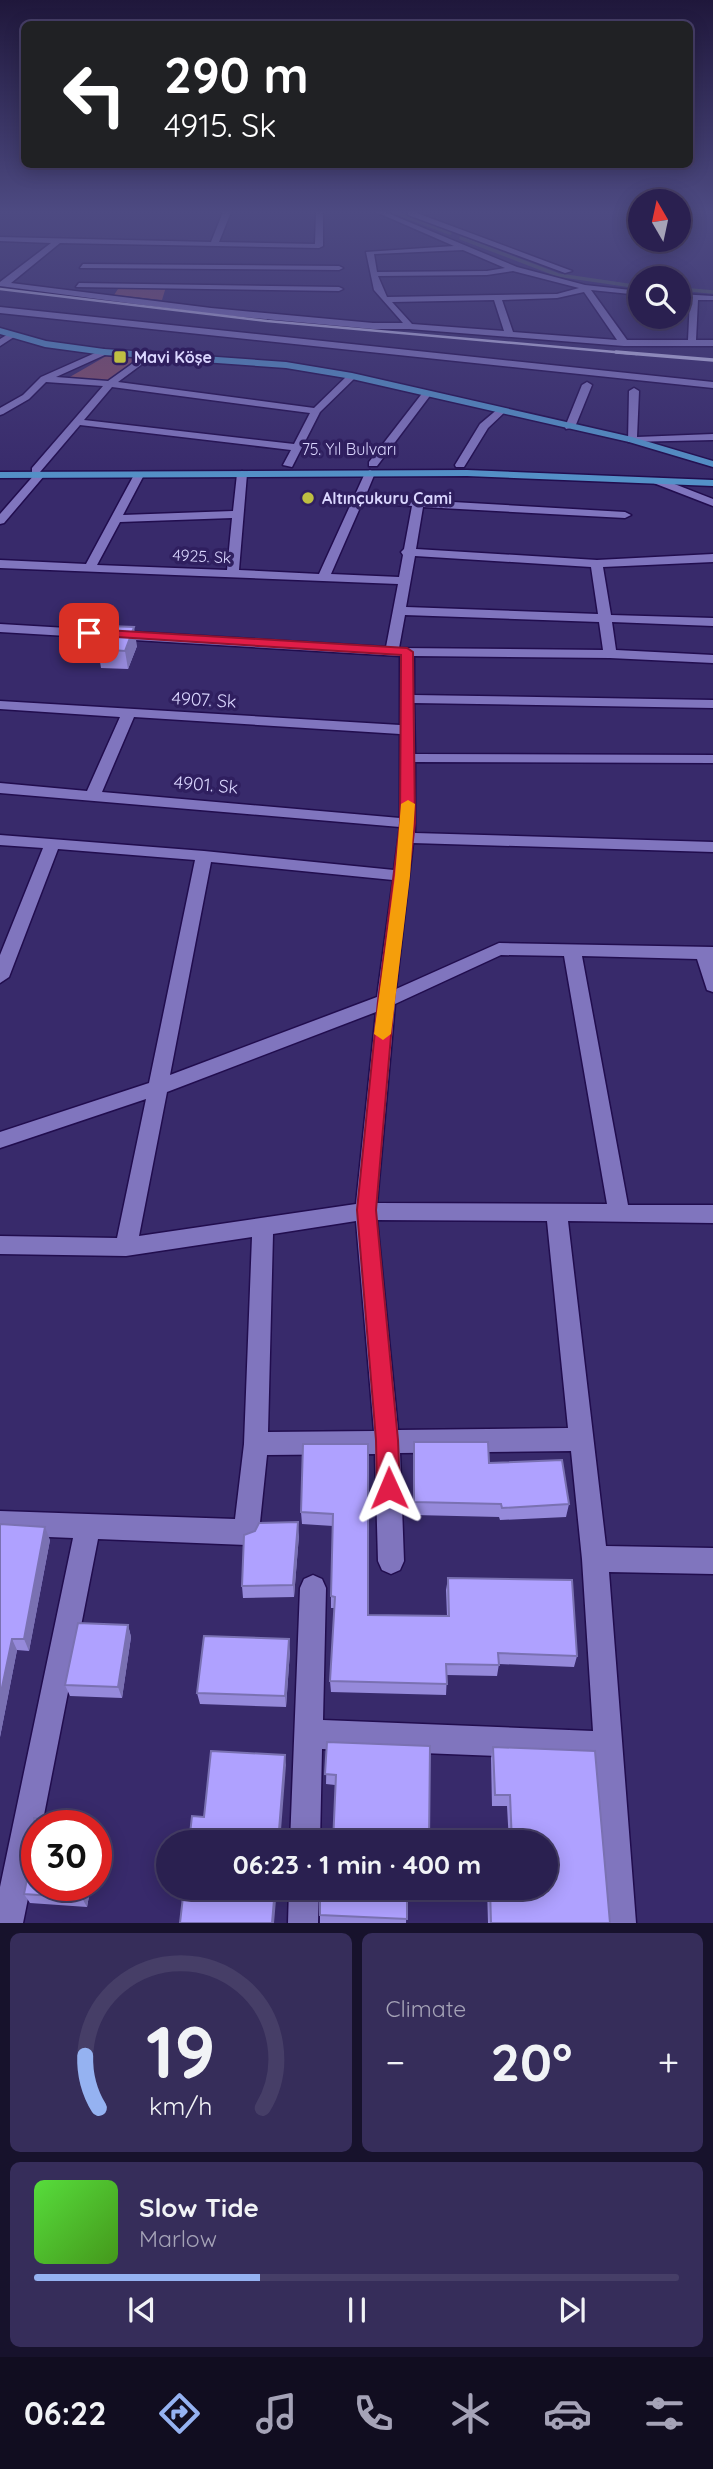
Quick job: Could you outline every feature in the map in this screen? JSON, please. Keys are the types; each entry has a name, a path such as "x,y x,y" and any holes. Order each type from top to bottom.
{"main road":[{"path":"0,331 45,344 104,352 286,365 352,376 632,440 713,464"},
{"path":"575,428 698,472 712,484"},
{"name":"75. Yıl Bulvarı","path":"0,469 37,473 242,474 460,464 713,471"},
{"name":"75. Yıl Bulvarı","path":"0,475 288,465 371,469"},
{"path":"371,469 712,484"}],"street":[{"path":"138,302 373,326 409,326 624,342 713,343"},
{"path":"211,311 213,302"},
{"path":"387,302 405,316 409,326"},
{"path":"499,302 510,335"},
{"path":"595,302 624,342"},
{"path":"692,341 694,302"},
{"path":"0,303 713,377"},
{"path":"0,310 713,385"},
{"path":"0,343 13,335"},
{"path":"0,412 26,397 44,379 104,352"},
{"path":"0,521 110,384 150,354"},
{"path":"288,465 316,411 352,376"},
{"path":"44,379 110,384 316,411"},
{"path":"575,428 586,385"},
{"path":"634,391 632,440 713,437"},
{"path":"323,578 371,469 427,393"},
{"path":"460,464 484,426 502,410"},
{"path":"77,422 295,447"},
{"path":"233,573 242,474"},
{"path":"90,567 139,475"},
{"path":"655,480 713,503"},
{"path":"359,499 625,515"},
{"path":"391,1561 387,1440 366,1210 386,1001 407,830 407,699 399,652 398,611 418,503"},
{"path":"116,519 240,514"},
{"path":"407,552 597,564 713,558"},
{"name":"4925. Sk","path":"0,564 402,581"},
{"path":"597,564 610,654"},
{"path":"398,611 607,621 713,622"},
{"path":"0,628 399,652 610,654 713,659"},
{"path":"407,699 713,704"},
{"name":"4907. Sk","path":"0,705 128,715 407,730"},
{"path":"93,795 128,715"},
{"path":"408,758 713,759"},
{"name":"4901. Sk","path":"0,788 93,795 407,830 713,847"},
{"path":"0,840 204,856 403,876"},
{"path":"0,976 53,843"},
{"path":"126,1247 204,856"},
{"path":"0,1140 156,1088 386,1001 499,949 709,952 713,986"},
{"path":"572,950 619,1213"},
{"path":"0,1245 126,1247 366,1210 713,1214"},
{"path":"556,1211 595,1559 621,1923"},
{"path":"0,1523 246,1532 256,1444 263,1225"},
{"path":"256,1444 583,1438"},
{"path":"8,1923 88,1525"},
{"path":"595,1559 713,1561"},
{"path":"305,1830 313,1588"},
{"path":"307,1734 610,1746"},
{"path":"303,1923 304,1900"}],"shaded area":[{"path":"108,355 135,357 140,360 109,383 68,378"}],"building":[{"path":"108,626 134,627 125,651 98,649"},
{"path":"414,1442 488,1442 489,1463 562,1460 569,1504 502,1508 501,1504 414,1502"},
{"path":"303,1444 368,1444 368,1615 449,1616 448,1578 572,1580 577,1656 498,1653 499,1665 446,1664 447,1684 330,1681 335,1597 331,1596 333,1514 301,1512"},
{"path":"298,1522 293,1585 242,1586 244,1535 255,1531 259,1523"},
{"path":"0,1524 45,1527 24,1639 12,1639 0,1697"},
{"path":"78,1623 128,1625 118,1687 65,1685"},
{"path":"204,1636 289,1639 285,1696 197,1693"},
{"path":"327,1742 430,1746 429,1830 334,1830 336,1775 325,1774"},
{"path":"493,1747 595,1751 610,1923 491,1923 490,1900 558,1900 558,1830 511,1830 510,1795 495,1795"},
{"path":"211,1751 285,1755 279,1830 190,1830 192,1816 204,1817"},
{"path":"183,1900 274,1900 272,1923 180,1923"},
{"path":"320,1900 407,1900 407,1919 320,1915"}],"railway":[{"path":"106,302 267,321 637,354"},
{"path":"616,352 713,360"}],"slow traffic":[{"path":"383,1034 403,876 408,804"}],"place":[{"name":"Mavi Köşe","path":"120,357"},
{"name":"Altınçukuru Cami","path":"308,498"}],"route":[{"path":"89,633 407,652 408,823 386,1001 366,1210 389,1488"}]}
